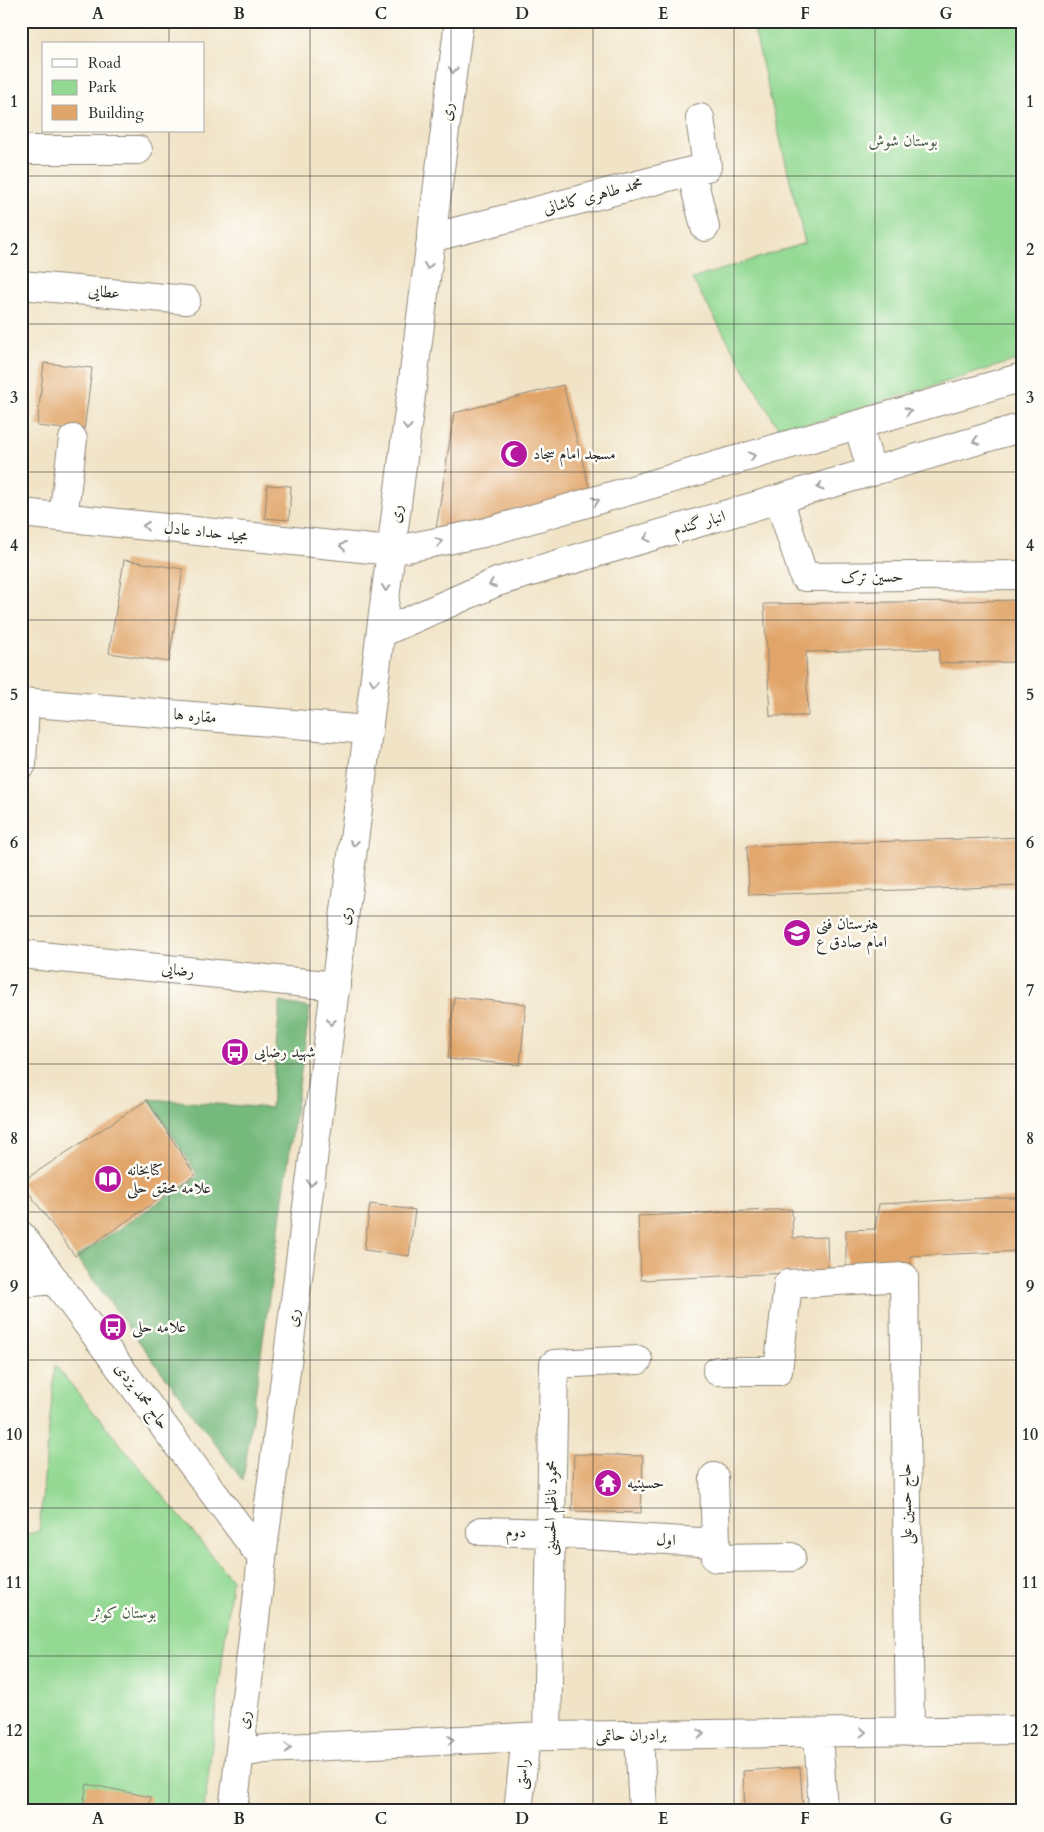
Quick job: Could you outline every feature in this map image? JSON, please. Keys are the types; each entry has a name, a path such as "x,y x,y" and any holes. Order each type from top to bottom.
{"street":[{"name":"ری","path":"233,1811 262,1558 459,21"},
{"name":"محمد طاهری کاشانی","path":"431,238 707,167 700,118"},
{"path":"21,150 138,150"},
{"path":"691,171 705,226"},
{"name":"عطایی","path":"21,285 186,300"},
{"path":"391,551 483,533 1023,378"},
{"path":"858,425 872,472"},
{"name":"انبار گندم","path":"381,634 497,582 1023,428"},
{"path":"63,517 73,440"},
{"name":"حسین ترک","path":"779,499 804,578 1023,575"},
{"name":"مجید حداد عادل","path":"21,513 391,551"},
{"path":"22,764 23,702"},
{"name":"مقاره ها","path":"23,702 368,730"},
{"name":"رضایی","path":"21,954 336,986"},
{"name":"حاج محمد یزدی","path":"21,1235 262,1558"},
{"name":"حاج حسین علی","path":"717,1371 778,1371 788,1284 904,1277 910,1732"},
{"path":"21,1283 55,1280"},
{"name":"محمود ناظم الحسینی","path":"536,1736 551,1533 554,1364 638,1360"},
{"path":"714,1477 716,1558 791,1557"},
{"name":"دوم","path":"482,1531 551,1533"},
{"name":"اول","path":"551,1533 716,1542"},
{"path":"228,1811 262,1558"},
{"name":"برادران حاتمی","path":"240,1753 265,1749 536,1736 1023,1730"},
{"path":"818,1733 823,1811"},
{"path":"639,1735 643,1811"},
{"name":"راستی","path":"518,1811 536,1736"}],"green space":[{"name":"بوستان شوش","path":"752,21 1023,21 1023,358 781,433 692,279 805,243"},
{"path":"280,1002 310,1008 243,1481 76,1257 198,1176 149,1099 271,1108"},
{"name":"بوستان کوثر","path":"55,1365 232,1580 204,1811 21,1811 21,1536 39,1531"}],"building":[{"path":"44,363 92,368 84,431 37,426"},
{"name":"مسجد امام سجاد","path":"563,385 591,495 435,536 454,413"},
{"path":"267,485 291,486 289,520 265,518"},
{"path":"124,560 183,569 169,662 109,653"},
{"path":"1023,600 1023,662 939,663 939,649 806,652 808,716 770,716 764,604"},
{"path":"1023,837 1023,886 749,895 747,846"},
{"path":"454,997 526,1004 520,1065 448,1059"},
{"name":"کتابخانه علامه محقق حلی","path":"147,1100 195,1175 75,1256 21,1182"},
{"path":"984,1198 1023,1198 1023,1251 910,1256 911,1265 846,1268 846,1230 875,1229 879,1204"},
{"path":"370,1204 415,1210 409,1256 364,1250"},
{"path":"792,1209 793,1238 827,1237 828,1271 641,1280 638,1216"},
{"name":"حسینیه","path":"574,1454 643,1456 641,1513 572,1511"},
{"path":"800,1767 803,1811 745,1811 743,1771"},
{"path":"87,1784 151,1797 148,1811 82,1811"}],"place":[{"name":"مسجد امام سجاد","path":"514,454"},
{"name":"هنرستان فنی امام صادق ع","path":"797,933"},
{"name":"شهید رضایی","path":"235,1052"},
{"name":"کتابخانه علامه محقق حلی","path":"108,1179"},
{"name":"علامه حلی","path":"113,1327"},
{"name":"حسینیه","path":"608,1483"}]}
